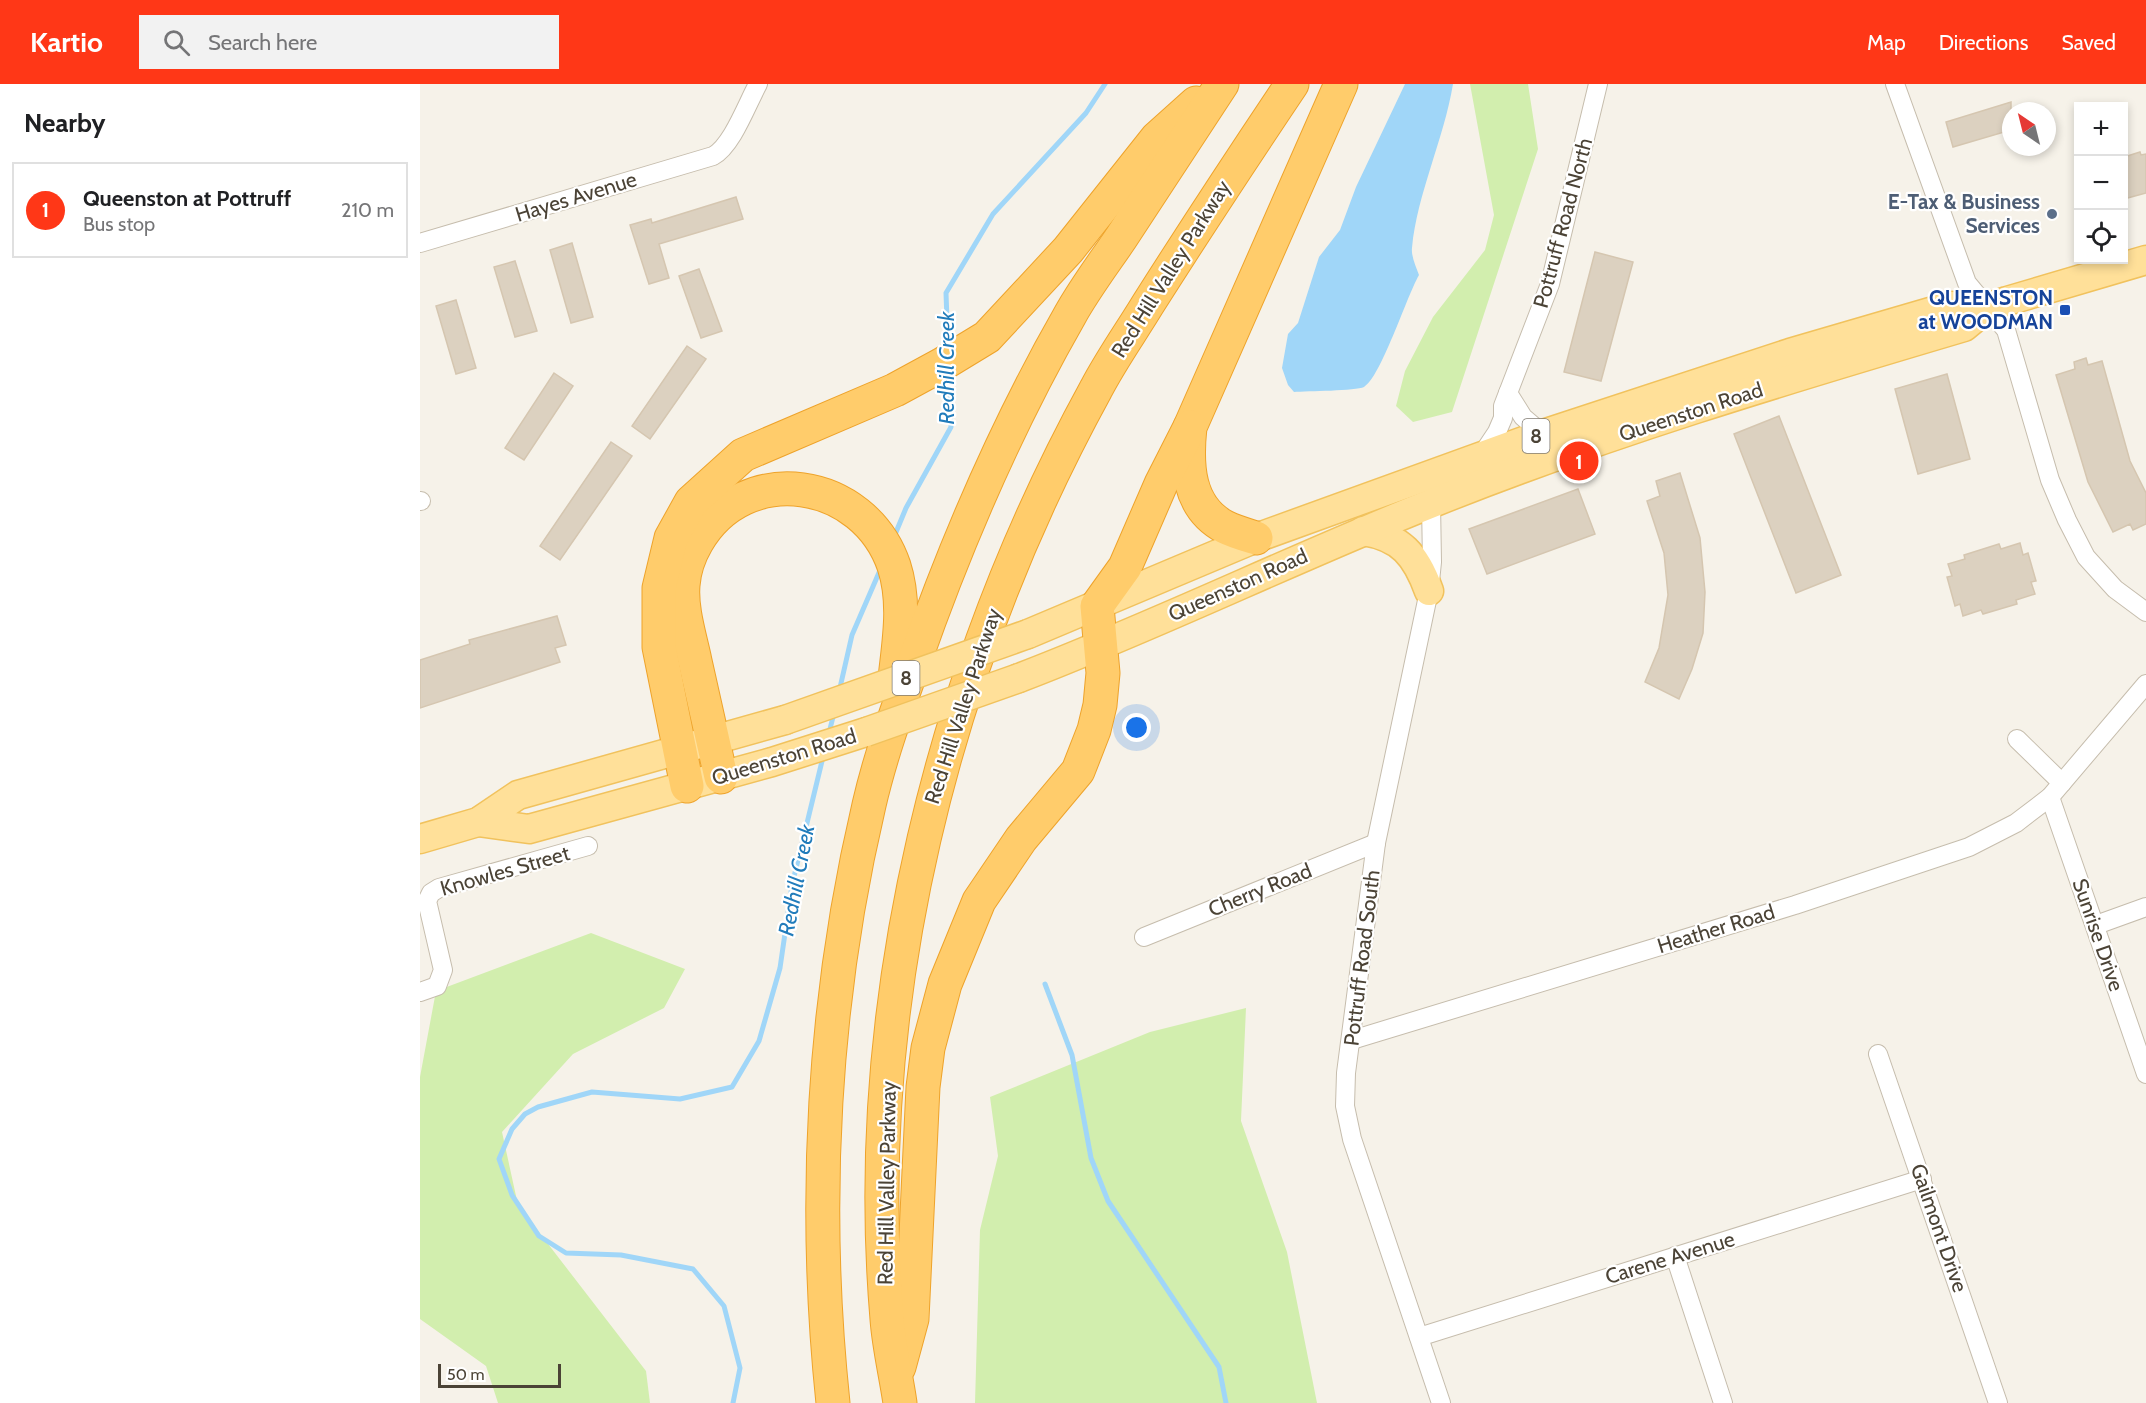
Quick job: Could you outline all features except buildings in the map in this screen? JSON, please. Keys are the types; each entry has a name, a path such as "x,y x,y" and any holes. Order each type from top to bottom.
{"highway":[{"path":"687,786 659,647 658,588 671,538 691,502 743,455 895,390 987,337 1068,250 1157,138 1220,84"},
{"path":"833,1403 824,1286 824,1139 828,1058 851,890 869,802 889,734 947,567 1006,438 1071,313 1220,84"},
{"name":"Red Hill Valley Parkway","path":"898,1389 887,1321 883,1212 883,1144 890,1059 906,933 930,808 962,700 1012,560 1052,473 1097,386 1207,209 1292,84"},
{"path":"898,1389 912,1319 923,1087 928,1048 945,984 980,901 1001,865 1078,771 1100,705 1103,673 1096,606 1125,567 1161,484 1190,428 1341,84"},
{"path":"1190,428 1187,454 1189,474 1191,487 1199,503 1224,527 1256,538"},
{"path":"721,777 683,603 683,583 691,553 706,527 739,501 779,489 816,490 864,518 885,545 898,584 902,612 889,734"}],"main road":[{"name":"Queenston Road","path":"420,839 478,822 518,795 785,720 1028,634 1256,538 1543,434 1790,353 1951,306 1988,308 2146,260"},
{"name":"Queenston Road","path":"478,822 529,829 772,762 1019,678 1101,647 1431,503 1567,452 1697,409 1964,327 1988,308"},
{"path":"1363,531 1382,534 1403,546 1418,566 1429,591"}],"street":[{"name":"Hayes Avenue","path":"420,243 713,156 720,152 727,143 758,84"},
{"name":"Pottruff Road North","path":"1481,456 1503,418 1503,406 1551,284 1598,84"},
{"path":"1895,84 1967,283 2006,330 2050,480 2067,520 2086,556 2115,589 2146,612"},
{"path":"1508,393 1523,417 1543,434"},
{"name":"Pottruff Road South","path":"1431,503 1432,562 1429,591 1376,843 1346,1073 1345,1106 1352,1139 1441,1403"},
{"name":"Heather Road","path":"1352,1040 1795,905 1969,847 2016,823 2050,797 2146,684"},
{"path":"2017,739 2062,783"},
{"name":"Sunrise Drive","path":"2050,797 2146,1074"},
{"name":"Cherry Road","path":"1144,937 1376,843"},
{"name":"Knowles Street","path":"420,992 437,986 442,979 443,970 427,901 431,893 439,888 588,846"},
{"path":"2096,926 2146,906"},
{"name":"Gailmont Drive","path":"1878,1054 1998,1403"},
{"name":"Carene Avenue","path":"1419,1337 1922,1179"},
{"path":"1675,1256 1723,1403"}],"green space":[{"path":"1470,84 1528,84 1538,149 1452,412 1413,422 1396,406 1405,371 1433,317 1485,250 1494,215"},
{"path":"591,933 685,969 664,1008 573,1054 502,1132 518,1205 646,1371 650,1403 498,1403 486,1366 420,1319 420,1077 436,991"},
{"path":"1246,1008 1241,1121 1287,1252 1317,1403 975,1403 980,1230 998,1156 990,1097 1150,1032"}],"water":[{"path":"1405,84 1453,84 1415,228 1412,251 1419,275 1378,369 1364,387 1294,392 1288,385 1282,368 1288,334 1298,323 1319,257 1340,230 1356,187"}],"waterway":[{"name":"Redhill Creek","path":"948,347 946,293 993,214 1086,113 1105,84"},
{"name":"Redhill Creek","path":"894,537 906,508 951,427 949,375"},
{"name":"Redhill Creek","path":"839,692 852,635 881,568"},
{"name":"Redhill Creek","path":"829,733 834,713"},
{"name":"Redhill Creek","path":"733,1403 740,1368 724,1306 693,1269 621,1255 566,1253 539,1236 512,1195 499,1159 512,1129 525,1114 538,1107 592,1092 680,1099 732,1087 759,1041 780,968 792,885 823,757"},
{"path":"1045,984 1072,1055 1091,1158 1108,1201 1219,1367 1226,1403"}],"place":[{"name":"E-Tax & Business Services","path":"2052,214"},
{"name":"QUEENSTON at WOODMAN","path":"2065,310"},
{"name":"Queenston at Pottruff","path":"1579,461"}]}
